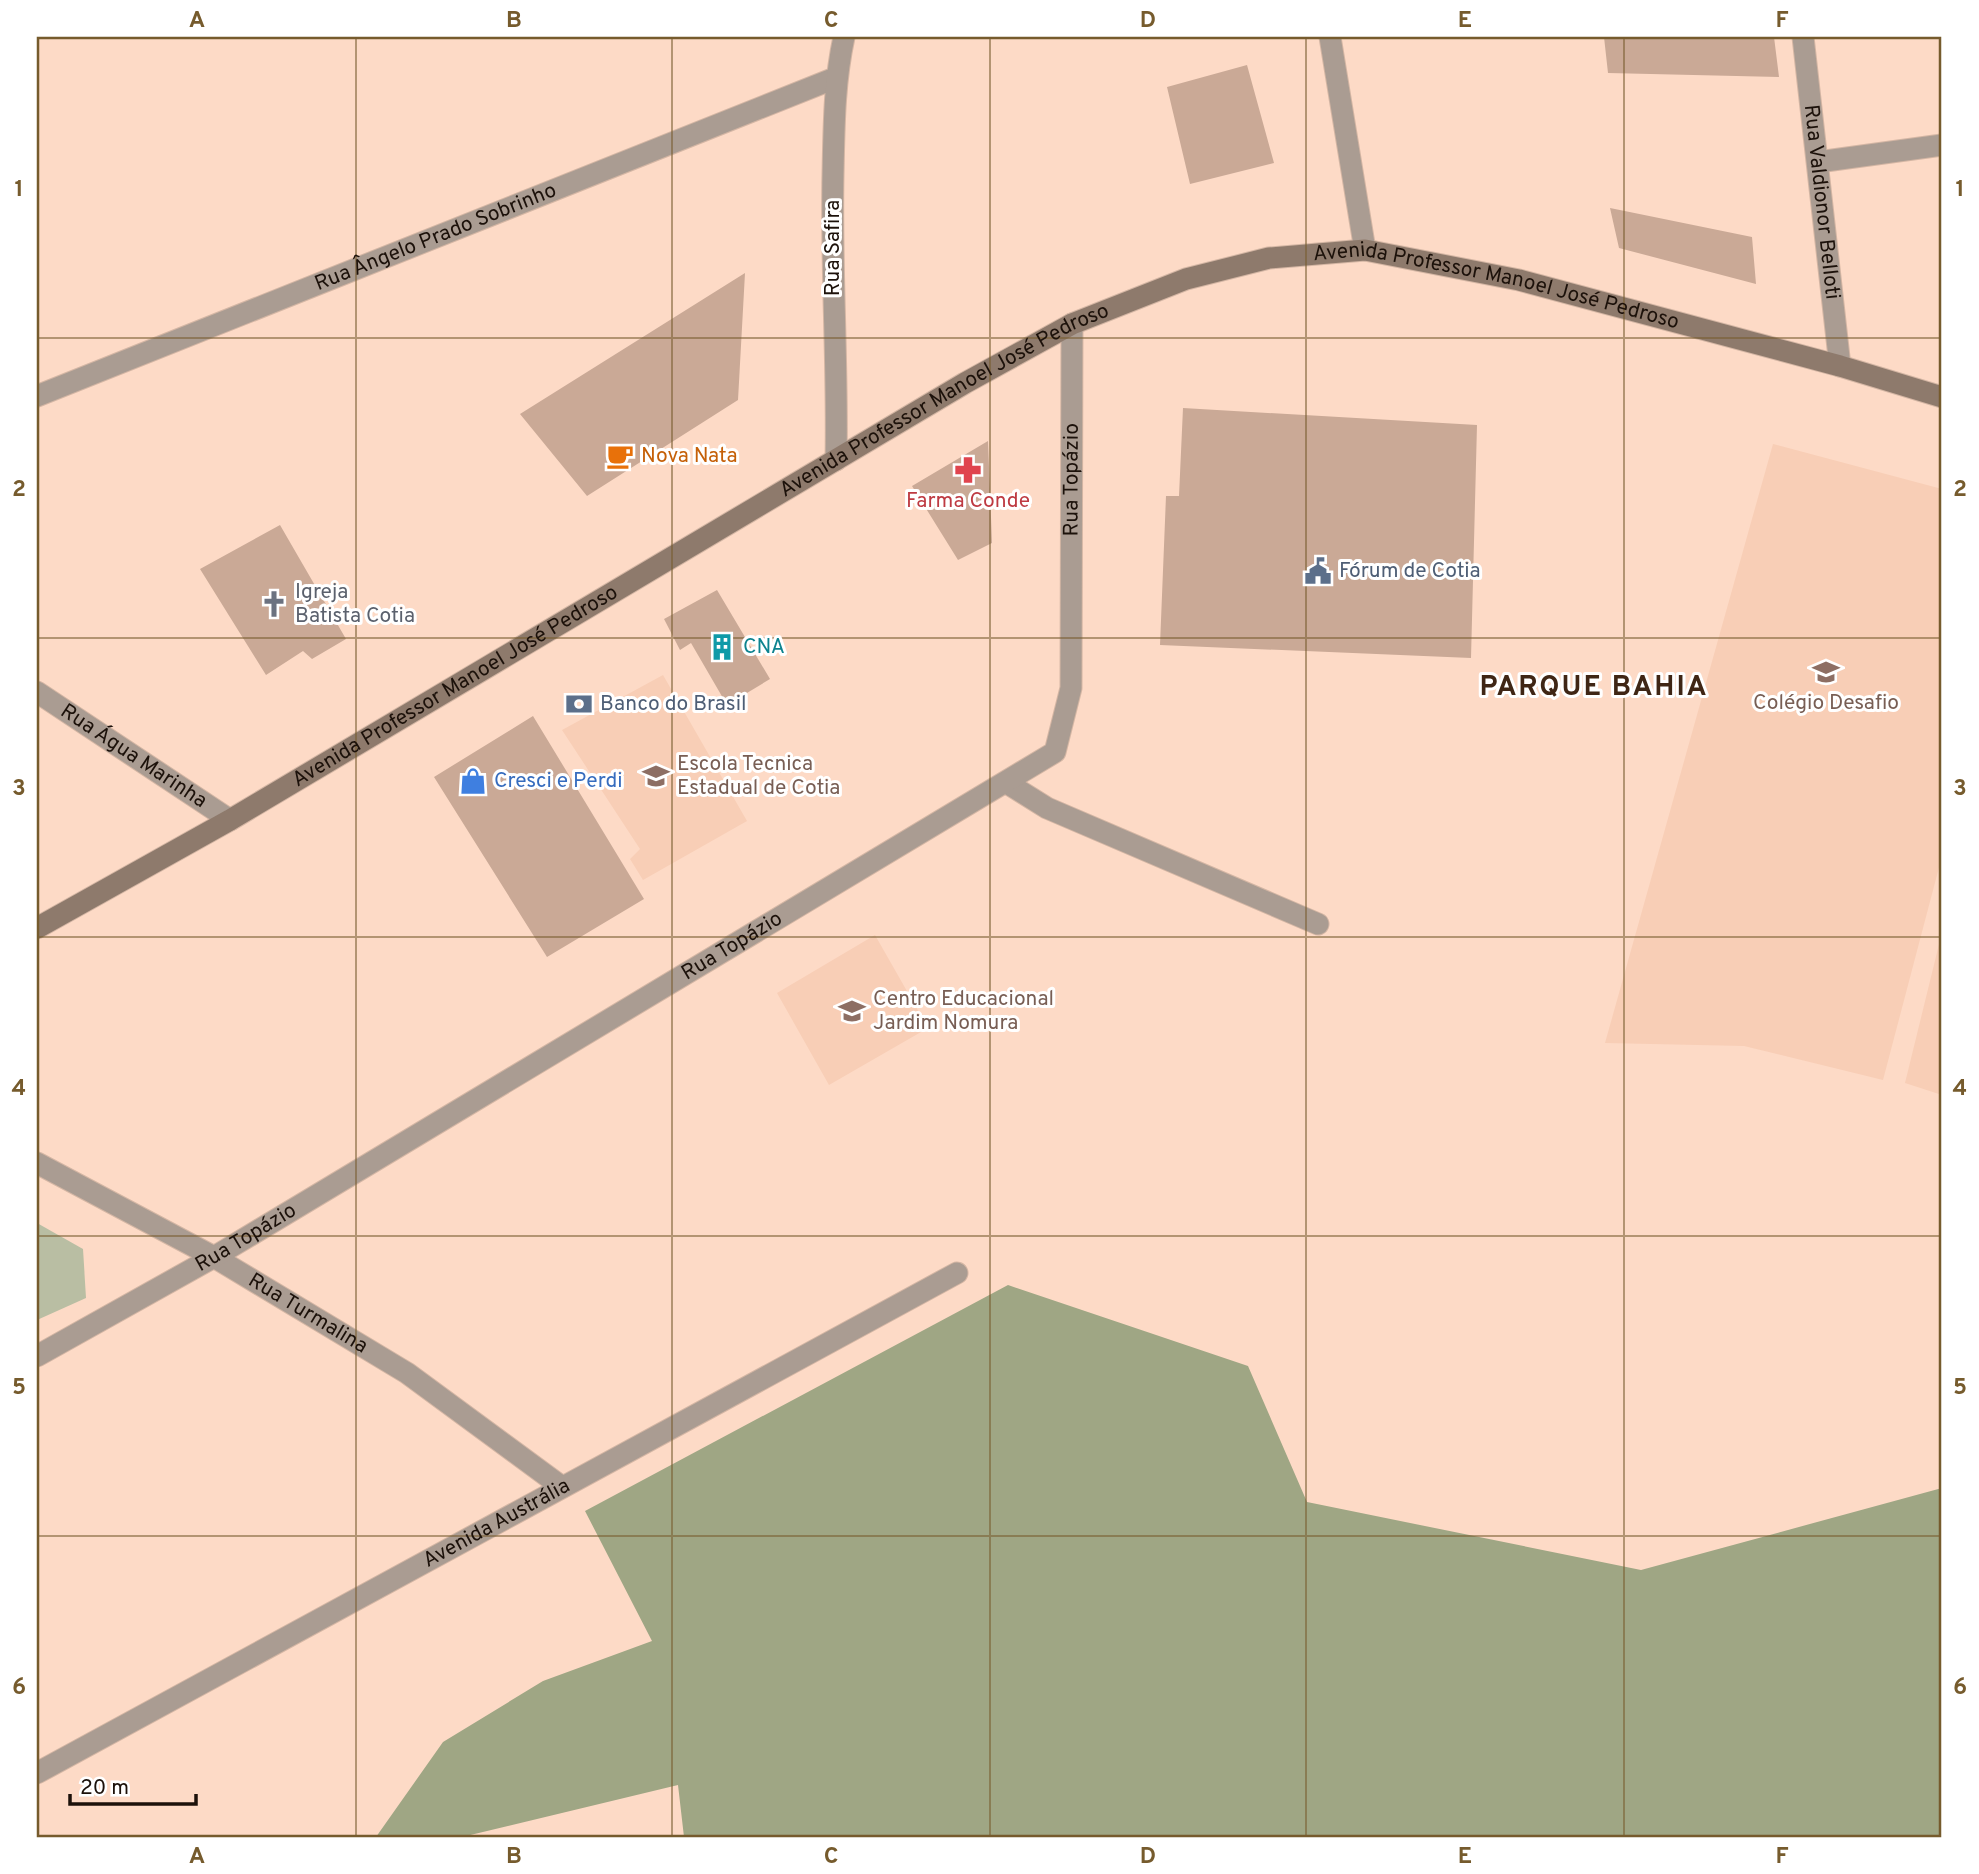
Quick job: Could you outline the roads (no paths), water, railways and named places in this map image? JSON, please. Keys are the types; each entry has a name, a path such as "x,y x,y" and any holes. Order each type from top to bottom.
{"main road":[{"name":"Avenida Professor Manoel José Pedroso","path":"37,928 230,820 836,460 1072,324 1186,279 1269,258 1366,250 1518,280 1840,366 1942,397"}],"street":[{"name":"Rua Safira","path":"836,460 837,386 832,256 835,78 845,37"},
{"path":"1330,37 1366,250"},
{"name":"Rua Valdionor Belloti","path":"1803,37 1840,366"},
{"name":"Rua Ângelo Prado Sobrinho","path":"37,396 835,78"},
{"path":"1818,162 1942,145"},
{"name":"Rua Topázio","path":"37,1356 214,1257 1055,752 1071,688 1072,324"},
{"name":"Rua Água Marinha","path":"37,692 230,820"},
{"path":"1007,783 1047,808 1318,924"},
{"name":"Rua Turmalina","path":"37,1163 214,1257 407,1373 562,1488"},
{"name":"Avenida Austrália","path":"37,1773 957,1273"}],"place":[{"name":"Nova Nata","path":"620,456"},
{"name":"Farma Conde","path":"968,470"},
{"name":"Fórum de Cotia","path":"1318,571"},
{"name":"Igreja Batista Cotia","path":"274,604"},
{"name":"CNA","path":"722,647"},
{"name":"Colégio Desafio","path":"1826,672"},
{"name":"Banco do Brasil","path":"579,704"},
{"name":"Escola Tecnica Estadual de Cotia","path":"656,776"},
{"name":"Cresci e Perdi","path":"473,781"},
{"name":"Centro Educacional Jardim Nomura","path":"852,1011"}],"district":[{"name":"PARQUE BAHIA","path":"1594,688"}]}
